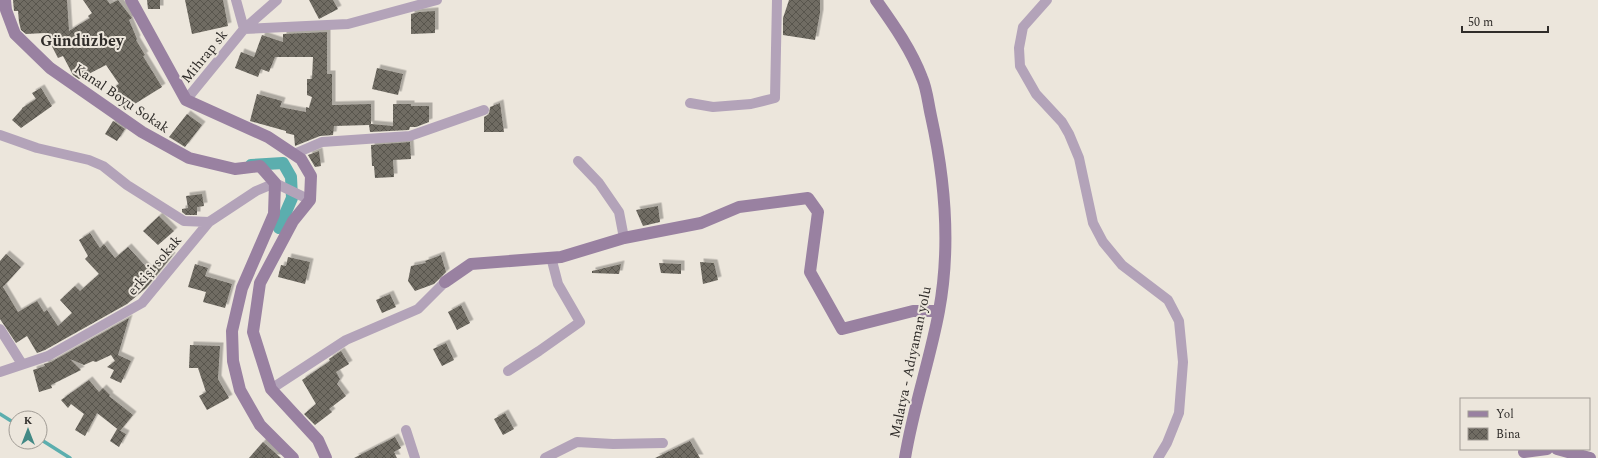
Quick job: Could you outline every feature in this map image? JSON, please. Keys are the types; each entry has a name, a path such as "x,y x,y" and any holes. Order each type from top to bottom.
{"main road":[{"name":"Kanal Boyu Sokak","path":"5,0 6,10 15,34 50,68 142,132 189,158 235,169 260,166 276,183"},
{"path":"131,0 186,100 268,137 301,159 311,176 310,200 293,221 260,283 253,332 270,389 318,440 326,458"},
{"name":"Malatya - Adıyaman yolu","path":"876,0 899,32 922,78 938,146 946,218 943,280 939,311 909,430 905,458"},
{"path":"276,183 274,214 242,288 232,331 233,361 240,390 260,425 293,458"},
{"path":"445,282 471,264 561,256 624,238 701,223 739,207 808,198 818,212 810,272 842,329 914,311 939,311"},
{"path":"1524,452 1539,450"},
{"path":"1561,450 1590,458"}],"street":[{"path":"236,0 244,29"},
{"name":"Mihrap sk","path":"186,100 244,29 277,0"},
{"name":"Mihrap sk","path":"244,29 348,24 437,0"},
{"path":"690,103 713,107 750,104 775,98 777,0"},
{"path":"1047,0 1023,26 1019,48 1020,66 1036,94 1062,122 1069,134 1078,158 1093,223 1103,242 1122,265 1168,300 1179,321 1183,362 1179,413 1167,443 1158,458"},
{"path":"294,154 322,142 410,136 484,110"},
{"path":"0,135 37,148 89,160 103,166 127,185 184,221 209,222"},
{"path":"578,161 599,183 619,212 624,238"},
{"path":"276,183 310,200"},
{"name":"erkişi sokak","path":"0,372 48,356 142,303 209,222 256,191 276,183"},
{"path":"508,371 580,322 558,284 551,257"},
{"path":"270,389 346,340 418,308 445,282"},
{"path":"0,328 22,364"},
{"path":"406,430 415,458"},
{"path":"545,458 577,442 613,444 663,443"}],"building":[{"path":"13,0 67,0 69,31 90,18 88,16 92,13 83,0 107,0 110,4 118,0 132,18 129,20 137,39 136,40 145,55 143,56 162,87 125,110 112,89 119,84 106,65 79,79 73,75 63,56 58,58 45,33 26,34 21,30 18,11 14,11"},
{"path":"147,0 160,0 160,9 148,9"},
{"path":"185,0 223,0 228,26 192,34"},
{"path":"309,0 333,0 338,9 319,19"},
{"path":"789,0 820,0 820,13 815,40 783,35 783,18"},
{"path":"435,11 435,33 411,34 411,14"},
{"path":"327,32 327,74 332,74 332,105 371,104 371,124 393,126 393,104 429,106 429,122 416,127 410,127 409,130 370,132 369,125 334,126 333,135 320,136 295,146 294,135 286,133 286,131 250,121 257,94 282,101 280,107 306,112 306,107 309,108 312,97 307,95 307,79 312,79 313,57 275,57 269,72 261,69 258,77 235,68 241,52 254,57 262,35 283,42 283,34"},
{"path":"377,68 403,74 398,95 372,89"},
{"path":"41,88 52,106 21,128 12,120 22,108 36,99 32,93"},
{"path":"500,103 504,132 484,132 484,117 489,114 490,107"},
{"path":"187,114 202,125 185,147 169,137"},
{"path":"113,121 125,129 117,141 105,134"},
{"path":"410,142 411,159 393,160 394,177 375,178 374,166 372,166 371,145"},
{"path":"319,151 321,166 315,167 308,155"},
{"path":"202,194 204,206 197,207 197,215 186,215 182,212 182,209 188,208 186,196"},
{"path":"658,206 660,222 643,226 636,210"},
{"path":"159,216 174,231 158,245 143,231"},
{"path":"90,233 100,248 104,244 115,258 128,247 149,270 165,251 172,256 146,288 127,304 45,350 37,353 27,336 16,343 0,319 0,261 6,254 21,267 3,287 18,312 37,301 44,312 47,310 58,326 72,313 60,300 75,286 80,291 99,274 85,259 88,256 79,240"},
{"path":"441,255 446,272 434,284 415,291 408,281 411,266 426,263 425,261"},
{"path":"288,257 310,262 305,284 278,277 281,265 286,266"},
{"path":"700,262 714,263 718,280 703,284"},
{"path":"659,263 681,264 681,274 661,273"},
{"path":"195,264 208,268 205,276 232,284 225,308 203,302 206,292 188,287"},
{"path":"621,264 619,274 592,273 592,271"},
{"path":"390,294 396,307 382,313 376,300"},
{"path":"461,305 470,323 457,330 448,312"},
{"path":"129,318 118,355 131,361 121,383 110,378 114,370 107,367 115,361 111,355 96,362 93,361 84,365 70,359 81,370 51,385 52,388 39,392 33,370 45,366 44,364 51,362"},
{"path":"446,343 454,360 442,366 433,349"},
{"path":"190,345 220,346 218,379 229,398 207,410 199,396 206,392 198,368 189,368"},
{"path":"341,351 349,364 336,372 340,379 337,384 346,396 329,409 332,412 315,425 304,414 316,404 302,380 330,361 329,359"},
{"path":"89,380 99,392 103,388 110,395 109,396 133,415 120,431 97,413 85,436 75,430 84,414 71,404 68,408 61,400"},
{"path":"505,413 514,429 503,435 494,419"},
{"path":"117,429 126,434 119,447 110,441"},
{"path":"395,437 401,448 394,452 397,458 354,458"},
{"path":"690,441 700,458 655,458"},
{"path":"263,442 281,458 249,458"}],"waterway":[{"path":"251,165 283,163 291,177 292,198 279,228"},
{"path":"0,414 8,419"},
{"path":"48,444 70,458"}],"district":[{"name":"Gündüzbey","path":"82,40"}]}
